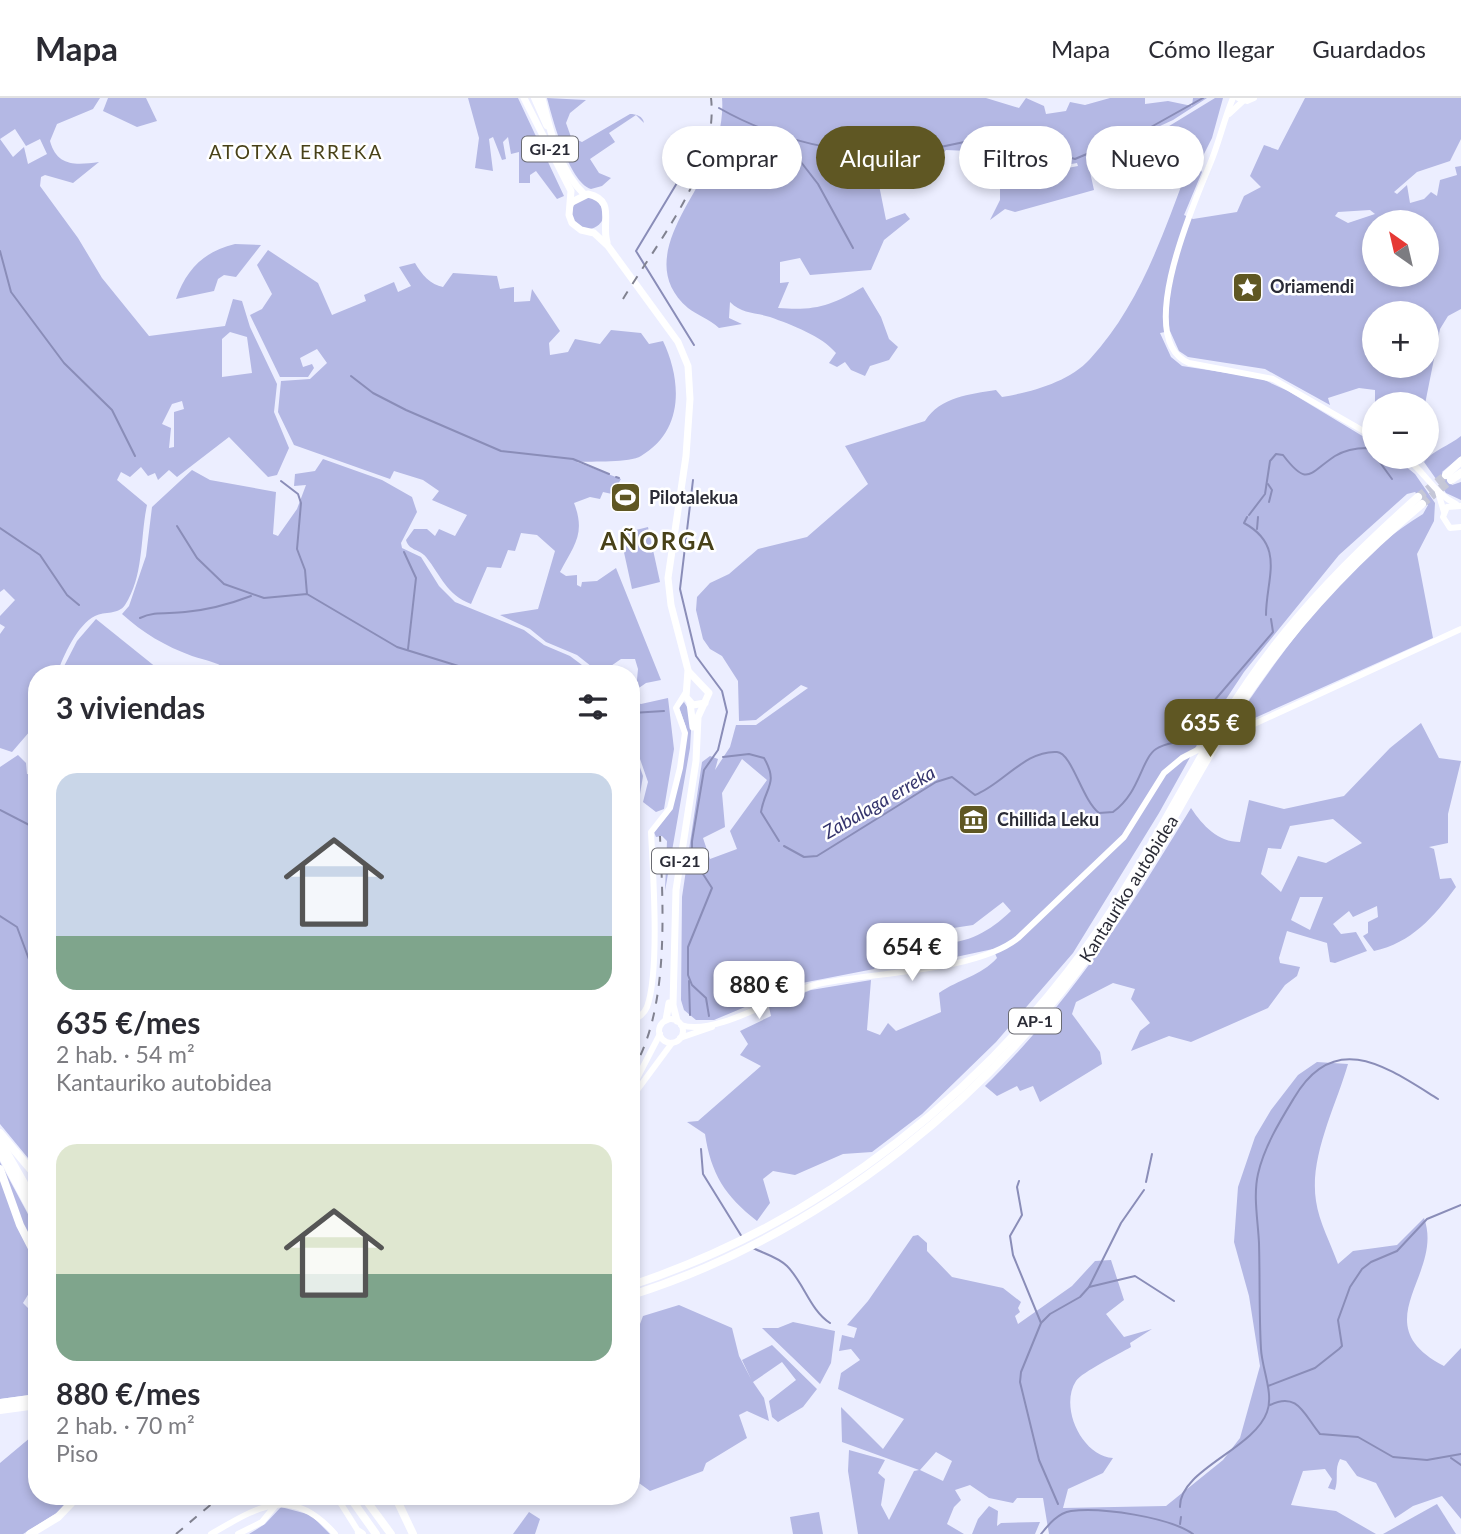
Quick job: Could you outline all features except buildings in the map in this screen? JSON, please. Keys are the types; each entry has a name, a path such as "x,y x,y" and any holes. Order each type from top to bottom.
{"highway":[{"name":"GI-21","path":"535,98 547,125"},
{"path":"1461,463 1449,477 1461,473"},
{"name":"Kantauriko autobidea","path":"640,1291 828,1202 923,1130 993,1066 1035,1021 1108,927 1254,684 1307,615 1361,557 1420,500 1355,554 1302,611 1249,680 1103,923 1024,1024 989,1061 919,1125 781,1223"},
{"path":"0,1133 28,1166"},
{"path":"0,1141 28,1190"},
{"path":"0,1152 28,1204"},
{"path":"0,1169 28,1241"},
{"name":"Kantauriko autobidea","path":"640,1282 712,1258"},
{"path":"0,1404 28,1399"},
{"path":"0,1410 28,1406"},
{"path":"30,1534 58,1517 69,1505"},
{"path":"357,1505 378,1534"},
{"path":"370,1505 391,1534"},
{"path":"399,1505 413,1534"}],"main road":[{"name":"GI-21","path":"524,98 568,185 572,202"},
{"name":"GI-21","path":"542,98 547,125 571,178 584,194"},
{"path":"1233,98 1176,251 1166,325 1171,348 1189,363 1273,379 1362,430"},
{"path":"1228,116 1241,99 1254,98"},
{"path":"584,194 603,201 607,212 604,223 590,231 580,230 572,223 569,215 572,202 584,194"},
{"name":"GI-21","path":"604,223 608,246"},
{"name":"GI-21","path":"590,231 608,246 678,342 688,366 690,399 686,456 668,578 671,606 688,670 686,701 692,756 672,897 669,1007 666,1020"},
{"path":"1420,469 1438,492 1459,505"},
{"path":"1438,492 1446,525 1457,528 1461,534"},
{"path":"1444,512 1459,505"},
{"path":"640,1086 672,1042 818,984 974,959 1001,950 1018,938 1117,844 1164,773 1182,758 1460,631"},
{"path":"687,690 701,683 688,670"},
{"name":"GI-21","path":"679,1023 673,1005 675,901 696,761 698,718 708,690 701,683"},
{"path":"640,1016 649,998 652,960 651,832 670,807 685,733 676,708 686,701 699,706 705,703"},
{"path":"640,1074 660,1034 661,1025 666,1020 700,1027 730,1018"},
{"path":"679,1023 680,1038"},
{"path":"660,1034 663,1040 672,1042"},
{"path":"211,1534 255,1508 268,1505"},
{"path":"238,1534 268,1516 276,1505"},
{"path":"277,1505 309,1512 335,1534"},
{"path":"342,1505 360,1533"}],"shaded area":[{"path":"0,98 100,98 93,109 57,124 50,141 57,156 63,160 75,164 99,162 73,183 45,175 41,177 40,186 78,238 102,278 149,336 225,326 233,299 242,301 250,327 277,384 274,412 289,448 277,475 268,477 229,437 177,477 169,470 158,480 155,473 148,476 141,467 130,477 121,472 117,480 147,505 138,569 131,594 122,608 95,616 83,626 61,665 28,665 28,733 12,752 0,748 0,634 5,627 0,624 0,616 15,600 4,589 0,592","holes":["15,129 26,146 40,139 47,154 28,164 24,147 13,157 0,139","230,332 247,337 252,373 222,377 222,339","182,401 184,409 174,412 174,447 169,448 171,428 162,424 172,404"]},
{"path":"108,98 146,98 157,121 137,127 103,111"},
{"path":"468,98 518,98 564,196 557,199 536,171 530,175 530,183 519,183 519,152 511,154 508,137 503,142 506,159 502,160 493,137 489,139 493,171 475,168 479,138"},
{"path":"547,98 586,100 570,113 566,123 571,137 582,142 630,114 637,115 642,119 644,123 636,115 609,133 615,142 590,159 599,173 611,178 602,186 591,189 576,175 563,149"},
{"path":"722,98 986,98 1019,108 1026,98 1044,106 1046,114 1066,111 1070,102 1085,105 1110,98 1145,98 1145,104 1168,101 1192,106 1193,98 1207,98 1160,126 1086,126 1086,189 1094,190 1015,212 1005,209 990,220 1000,200 1000,189 1072,189 1072,167 1078,166 1077,163 1072,164 1072,126 959,126 959,151 945,151 945,126 816,126 816,189 880,189 886,220 905,213 910,219 884,240 871,270 810,275 800,258 780,262 780,283 789,282 778,308 822,306 863,287 881,317 889,339 898,347 889,360 870,366 865,376 851,370 845,362 837,367 829,363 836,353 823,341 797,327 744,311 730,302 729,318 742,324 719,328 688,308 674,291 667,274 667,256 680,218 696,189 802,189 802,126 720,126"},
{"path":"1215,98 1223,98 1212,138 1204,154 1204,126 1169,126"},
{"path":"1305,98 1461,98 1461,139 1450,161 1417,172 1394,192 1397,194 1407,185 1410,203 1424,199 1431,192 1437,196 1440,180 1457,175 1455,167 1461,166 1461,309 1448,316 1439,334 1439,301 1362,301 1362,378 1430,378 1427,392 1375,392 1359,388 1328,398 1330,405 1265,369 1188,357 1179,351 1170,331 1160,333 1171,357 1182,366 1260,378 1288,391 1362,436 1362,469 1409,469 1415,474 1435,503 1434,521 1417,554 1433,638 1230,729 1292,641 1341,583 1395,533 1423,514 1428,505 1415,492 1407,494 1339,555 1244,672 1203,734 1159,813 1073,953 996,1042 922,1114 872,1152 843,1154 795,1175 773,1171 763,1179 770,1203 757,1221 736,1202 721,1183 711,1161 705,1134 687,1122 698,1121 761,1066 740,1055 748,1044 740,1031 771,1016 769,1007 811,990 871,980 867,1030 880,1035 888,1023 896,1031 941,1012 939,993 984,969 997,958 993,949 937,961 930,953 898,949 887,954 874,969 802,983 714,1020 696,1020 684,1010 681,1000 682,897 702,762 710,756 718,759 715,770 730,747 736,725 756,725 808,688 801,685 756,720 739,721 738,681 722,656 710,649 703,639 696,610 697,597 710,583 729,574 758,549 807,537 868,484 845,446 925,421 939,407 956,398 996,390 1002,397 1049,385 1072,374 1090,359 1122,317 1158,247 1180,189 1195,189 1184,215 1193,219 1237,212 1244,196 1261,187 1250,176 1264,145 1278,150","holes":["742,759 767,780 730,831 737,849 710,859 703,838 725,827 722,793","1003,902 1011,911 974,937 953,942 929,943 927,932 973,925"]},
{"path":"588,197 599,202 604,213 599,224 588,229 577,224 572,213 577,202"},
{"path":"235,244 261,245 236,277 224,275 218,279 214,291 176,299 185,279 198,263 214,251"},
{"path":"268,250 318,283 332,315 366,301 364,295 394,282 398,292 411,286 399,267 415,263 434,284 443,287 453,273 497,276 500,289 514,287 514,302 530,301 532,289 560,331 549,343 550,355 568,352 575,339 600,344 611,330 641,333 649,344 663,341 674,372 676,388 672,419 655,446 641,456 620,461 577,462 621,479 612,494 603,492 600,499 590,497 574,503 579,531 560,572 566,576 577,575 577,585 581,587 582,582 597,581 616,568 661,680 640,687 640,665 637,665 635,659 621,659 612,665 590,665 577,655 546,642 530,629 500,615 538,609 555,551 537,535 521,533 515,551 508,550 501,568 487,567 471,604 450,590 426,557 406,540 414,529 427,529 435,536 439,529 455,536 467,515 432,500 439,491 423,480 394,471 390,479 294,445 278,412 281,381 310,379 327,363 317,349 300,358 303,367 312,364 314,368 308,377 280,377 250,315 262,309 272,294 257,265"},
{"path":"1461,436 1461,456 1442,472 1452,485 1461,482 1461,500 1446,493 1429,469 1439,469 1439,450"},
{"path":"323,459 382,480 412,497 417,512 401,543 402,548 421,557 439,586 455,602 524,630 544,645 570,656 582,665 220,665 164,643 122,614 129,606 146,556 152,507 192,470 210,480 276,492 273,534 278,536 297,509 306,485 294,486 295,474 315,471"},
{"path":"648,527 660,582 632,589 620,534"},
{"path":"96,619 153,665 65,665 77,641"},
{"path":"668,698 674,749 664,809 656,812 643,802 648,782 640,759 641,704"},
{"path":"684,702 692,715 690,748 665,891 667,841 662,836 656,837 654,832 670,812 686,727 679,707"},
{"path":"1421,723 1439,758 1461,761 1448,814 1448,843 1429,847 1434,849 1440,879 1451,878 1456,887 1421,927 1399,942 1374,951 1363,936 1368,933 1368,922 1378,917 1377,906 1353,917 1349,911 1333,924 1341,934 1356,932 1367,951 1335,963 1330,962 1327,943 1287,931 1280,963 1300,967 1297,976 1285,985 1268,1008 1191,1042 1169,1036 1131,1051 1140,1031 1150,1023 1131,999 1135,989 1113,983 1076,1002 1072,1014 1100,1052 1102,1064 1040,1102 1033,1086 1020,1091 1017,1086 997,1096 985,1086 1072,988 1121,919 1191,808 1212,832 1225,839 1240,842 1249,800 1284,809 1344,796 1390,748","holes":["1333,819 1362,843 1326,863 1298,856 1281,892 1261,874 1268,848 1281,849 1290,826","1300,897 1323,897 1310,930 1291,920"]},
{"path":"18,755 26,763 28,774 28,1158 0,1124 0,767"},
{"path":"640,768 643,776 640,794"},
{"path":"1317,1062 1348,1064 1320,1149 1315,1184 1320,1217 1338,1264 1353,1251 1397,1245 1424,1218 1428,1239 1407,1315 1409,1333 1420,1350 1444,1366 1461,1348 1461,1519 1442,1496 1413,1506 1395,1518 1376,1483 1357,1476 1346,1461 1340,1459 1335,1490 1328,1488 1332,1479 1325,1469 1303,1471 1291,1505 1336,1511 1376,1534 1049,1534 1043,1498 1017,1498 1013,1503 989,1498 970,1485 955,1490 961,1500 954,1507 947,1524 964,1534 858,1534 848,1471 849,1450 885,1460 878,1473 885,1479 881,1505 889,1520 914,1471 919,1470 842,1442 841,1407 883,1449 904,1419 838,1389 841,1373 860,1360 851,1349 839,1351 842,1335 854,1338 857,1328 847,1325 868,1301 913,1236 918,1235 927,1243 927,1251 952,1277 1003,1288 1021,1302 1018,1308 1020,1312 1015,1316 1018,1324 1072,1286 1095,1261 1111,1260 1124,1300 1106,1314 1124,1337 1152,1329 1130,1343 1131,1347 1093,1368 1076,1381 1070,1404 1076,1428 1092,1449 1113,1458 1103,1473 1068,1489 1063,1508 1166,1506 1223,1460 1240,1438 1260,1366 1249,1296 1234,1242 1238,1187 1255,1137 1271,1110 1298,1075","holes":["936,1452 952,1461 943,1481 920,1470"]},
{"path":"0,1162 28,1214 28,1295 23,1303 28,1308 28,1395 0,1399"},
{"path":"679,1305 732,1328 739,1356 751,1379 742,1360 772,1345 817,1389 803,1407 778,1422 772,1417 769,1401 796,1380 782,1362 753,1382 764,1398 769,1421 747,1411 739,1415 747,1438 706,1463 703,1471 650,1491 640,1484 640,1324 643,1316"},
{"path":"793,1322 835,1331 831,1363 820,1384 762,1328 778,1328"},
{"path":"28,1440 28,1505 67,1505 23,1534 0,1534 0,1463"},
{"path":"1437,1504 1456,1534 1383,1534"},
{"path":"989,1506 998,1511 997,1526 1001,1523 1040,1522 1035,1534 972,1534 978,1519"},
{"path":"281,1507 311,1515 330,1534 249,1534 265,1524"},
{"path":"529,1512 540,1519 535,1534 513,1534"},
{"path":"819,1512 823,1534 793,1534 790,1517"}],"waterway":[{"path":"719,108 763,129 837,149 910,152 1000,138 1032,142 1075,159 1151,127 1203,98"},
{"path":"802,163 818,184 853,248"},
{"path":"673,189 636,251 694,345"},
{"path":"0,251 11,292 64,363 112,410 135,456"},
{"path":"351,376 373,393 406,410 501,451 573,459 609,474"},
{"path":"1249,515 1265,494 1270,461 1276,454 1283,455 1298,471 1309,474 1335,456 1362,448"},
{"path":"1385,469 1392,479"},
{"name":"Zabalaga erreka","path":"693,480 680,589 696,656 722,691 727,712 718,750 704,770 692,841 692,857 712,888 688,947 688,975 692,985 706,998 709,1016"},
{"path":"281,481 298,494 301,503 297,549 305,570 307,594"},
{"path":"1268,484 1272,490 1269,502"},
{"name":"Zabalaga erreka","path":"1247,517 1244,523 1257,532 1269,553 1271,564 1266,615"},
{"path":"1257,529 1258,517"},
{"path":"177,526 197,558 224,584 264,598 307,594 397,647 455,665"},
{"path":"0,528 40,555 67,595 79,605"},
{"path":"404,552 416,578 408,649"},
{"path":"140,618 210,608 251,596"},
{"name":"Zabalaga erreka","path":"1206,718 1214,701 1273,632 1271,619"},
{"path":"640,712 664,711"},
{"name":"Zabalaga erreka","path":"784,846 804,857 817,856 936,782 952,777 975,795 1024,762 1045,753 1062,754 1068,760 1093,807 1099,813 1113,812 1129,796 1147,760 1156,749 1197,733"},
{"name":"Zabalaga erreka","path":"723,757 749,754 764,758 771,780 761,812 779,841"},
{"path":"0,810 28,824"},
{"path":"0,916 17,927 28,957"},
{"path":"689,981 690,1015"},
{"path":"1180,1507 1183,1494 1191,1482 1248,1437 1259,1425 1269,1405 1260,1336 1257,1182 1268,1144 1294,1098 1310,1077 1327,1064 1344,1059 1381,1067 1438,1099"},
{"path":"701,1149 703,1174 742,1237"},
{"path":"1146,1182 1152,1154"},
{"path":"1019,1181 1017,1187 1022,1215 1010,1236 1013,1255 1041,1323"},
{"path":"1058,1504 1039,1460 1020,1382 1021,1372 1041,1323 1050,1314 1080,1297 1089,1287 1121,1223 1144,1190"},
{"path":"1268,1386 1315,1368 1339,1349 1342,1346 1338,1320 1350,1287 1362,1269 1371,1262 1397,1251 1427,1219 1461,1205"},
{"path":"753,1248 787,1266 817,1311 830,1323"},
{"path":"1089,1287 1135,1276 1174,1301"},
{"path":"1270,1405 1280,1401 1294,1403 1320,1434 1358,1437 1393,1457 1427,1460 1461,1454"},
{"path":"1451,1458 1461,1465"},
{"path":"1041,1534 1062,1514 1084,1510 1152,1518 1193,1534"},
{"path":"1180,1524 1181,1517"}],"tunnel":[{"path":"1418,497 1446,475"},
{"path":"1422,504 1451,480"}],"railway":[{"path":"623,299 683,203 696,177 706,151 711,124 711,98"},
{"path":"640,1054 653,1019 661,957 660,836"},
{"path":"176,1534 210,1505"}],"place":[{"name":"Oriamendi","path":"1247,287"},
{"name":"Pilotalekua","path":"626,498"},
{"name":"Chillida Leku","path":"974,820"}],"district":[{"name":"ATOTXA ERREKA","path":"296,152"},
{"name":"AÑORGA","path":"658,542"}]}
